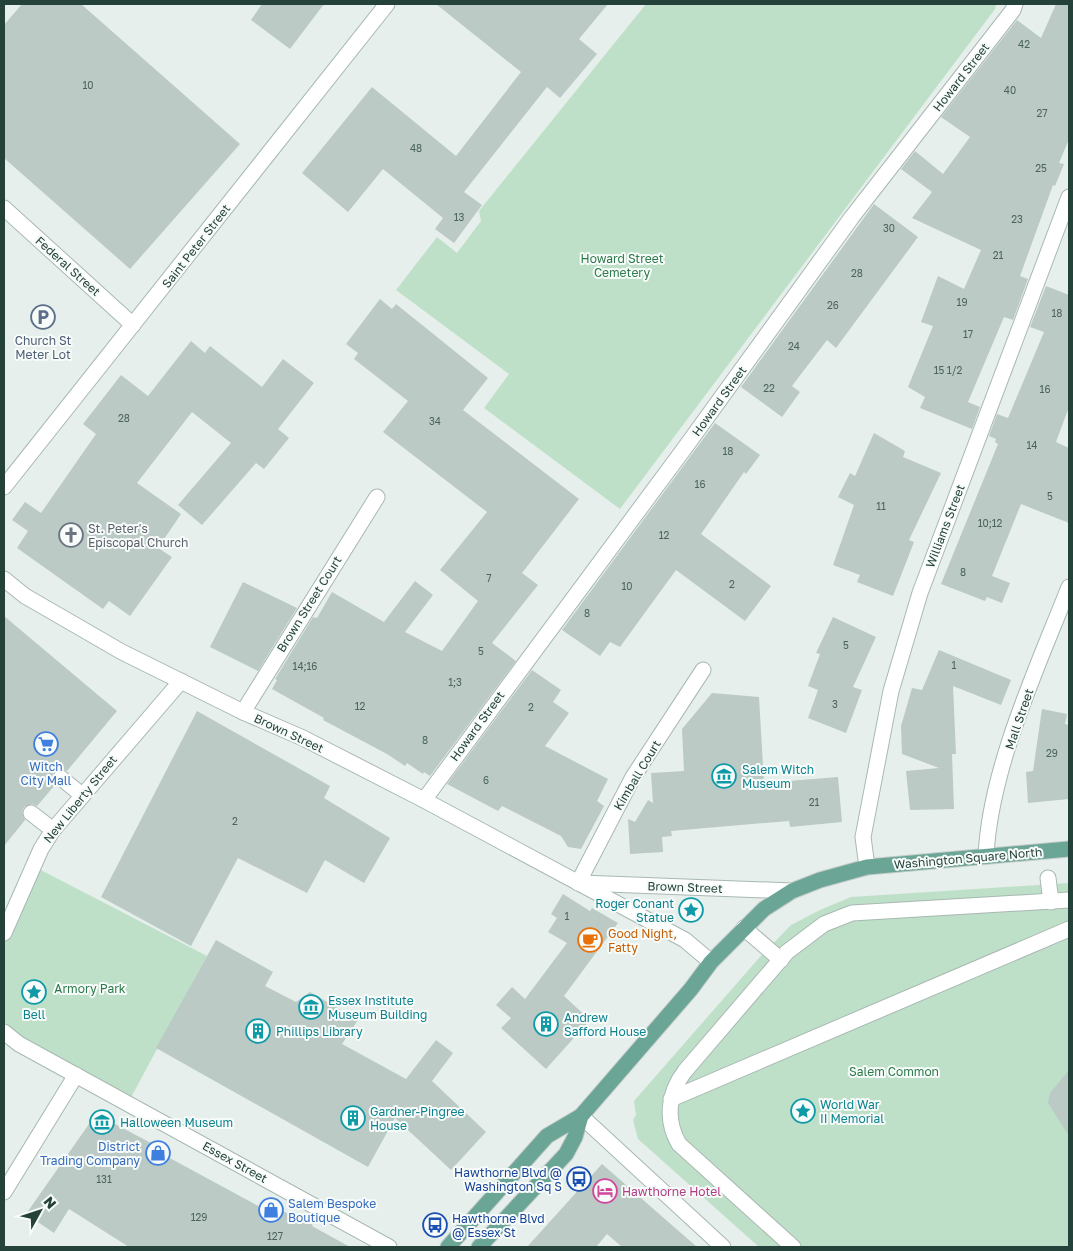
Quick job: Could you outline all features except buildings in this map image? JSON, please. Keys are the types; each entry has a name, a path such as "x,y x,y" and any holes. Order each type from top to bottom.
{"main road":[{"name":"Washington Square North","path":"581,1116 712,962 744,928 764,909 792,892 820,880 867,867 1069,849"},
{"path":"448,1247 547,1136 581,1116"},
{"path":"479,1247 566,1154 575,1137 581,1116"}],"street":[{"name":"Saint Peter Street","path":"6,478 133,326 387,4"},
{"name":"Howard Street","path":"424,800 679,456 852,218 1013,10 1015,4"},
{"name":"Williams Street","path":"867,867 863,838 891,691 920,593 1069,197"},
{"name":"Federal Street","path":"4,208 133,326"},
{"name":"Brown Street Court","path":"243,712 377,497"},
{"name":"Brown Street","path":"4,579 25,596 122,652 243,712 303,738 424,800 685,940 712,962"},
{"name":"Mall Street","path":"986,856 987,828 992,804 1014,731 1069,587"},
{"name":"Kimball Court","path":"578,883 633,777 703,670"},
{"name":"New Liberty Street","path":"4,933 40,849 53,830 180,681"},
{"path":"61,778 82,795"},
{"path":"31,813 53,830"},
{"path":"1048,878 1050,902"},
{"name":"Brown Street","path":"578,883 792,892"},
{"path":"793,1247 679,1144 672,1132 671,1100 677,1081 787,952 824,924 852,913 1069,900"},
{"path":"744,928 781,960"},
{"path":"671,1100 1069,929"},
{"name":"Essex Street","path":"4,1032 19,1044 389,1247"},
{"path":"4,1192 76,1075"},
{"path":"581,1116 723,1247"}],"green space":[{"name":"Howard Street Cemetery","path":"646,4 996,4 995,9 620,509 484,408 509,374 396,290 437,237 457,253 481,221 479,211"},
{"name":"Armory Park","path":"33,866 207,956 128,1103 4,1032 4,933"},
{"name":"Salem Common","path":"1069,883 1069,1247 759,1247 638,1139 633,1120 636,1115 634,1101 759,958 791,925 851,897"}],"place":[{"name":"Church St Meter Lot","path":"43,317"},
{"name":"St. Peter's Episcopal Church","path":"71,535"},
{"name":"Witch City Mall","path":"46,744"},
{"name":"Salem Witch Museum","path":"724,776"},
{"name":"Roger Conant Statue","path":"691,910"},
{"name":"Good Night, Fatty","path":"590,940"},
{"name":"Bell","path":"34,992"},
{"name":"Essex Institute Museum Building","path":"311,1007"},
{"name":"Andrew Safford House","path":"546,1024"},
{"name":"Phillips Library","path":"258,1031"},
{"name":"World War II Memorial","path":"803,1111"},
{"name":"Gardner-Pingree House","path":"353,1118"},
{"name":"Halloween Museum","path":"102,1122"},
{"name":"District Trading Company","path":"158,1153"},
{"name":"Hawthorne Blvd @ Washington Sq S","path":"579,1179"},
{"name":"Hawthorne Hotel","path":"605,1191"},
{"name":"Salem Bespoke Boutique","path":"271,1210"},
{"name":"Hawthorne Blvd @ Essex St","path":"435,1225"}]}
